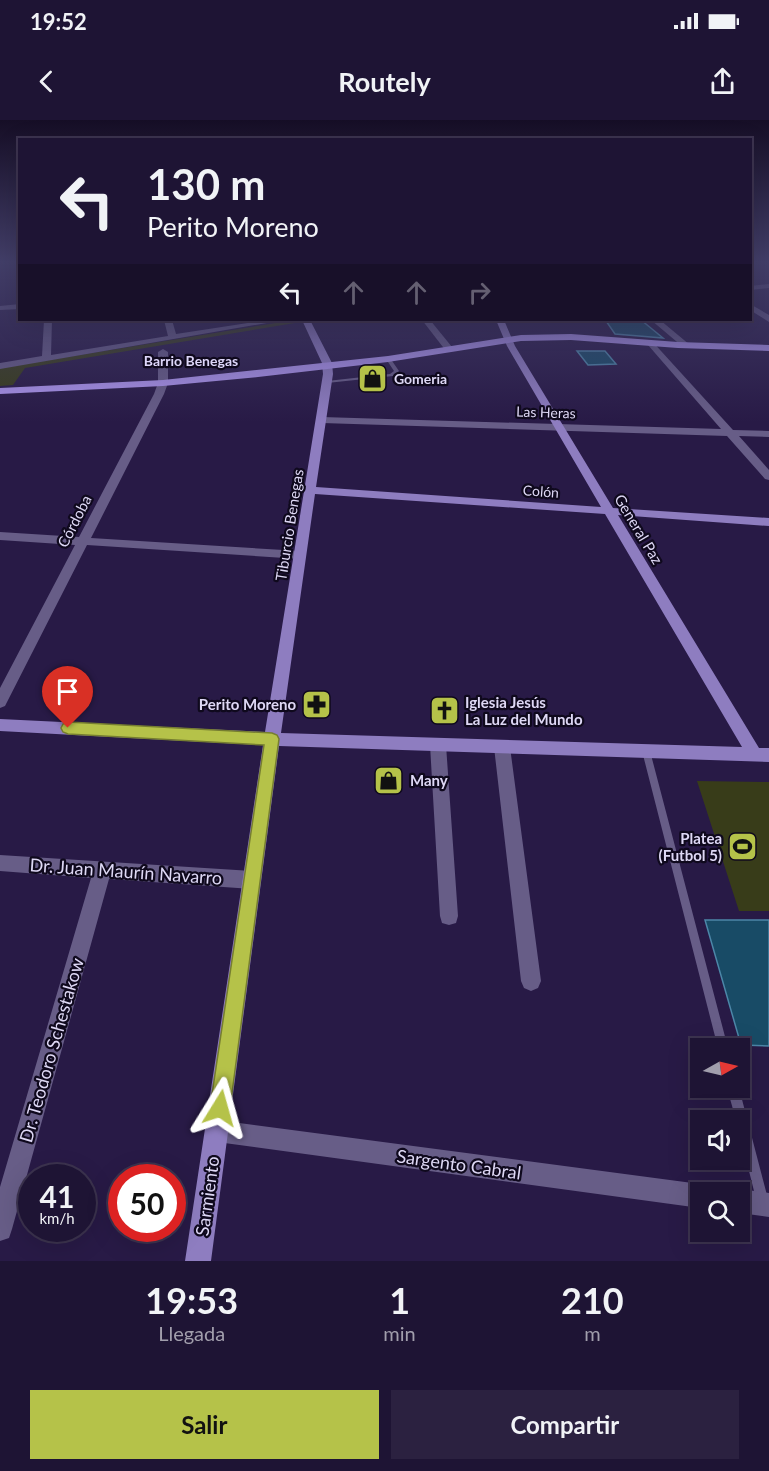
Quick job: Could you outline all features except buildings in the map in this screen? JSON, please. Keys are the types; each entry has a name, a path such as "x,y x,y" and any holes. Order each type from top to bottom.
{"main road":[{"name":"Tiburcio Benegas","path":"272,739 327,382 328,367 306,321"},
{"name":"General Paz","path":"500,321 508,340 609,510 762,754"},
{"path":"0,391 163,383 328,367 508,340 571,337 769,348"},
{"name":"Colón","path":"310,490 769,522"},
{"path":"0,725 272,739 762,754"},
{"name":"Sarmiento","path":"198,1261 272,739"}],"street":[{"path":"46,358 48,321"},
{"path":"168,321 172,338"},
{"path":"0,366 274,321"},
{"path":"427,321 449,349"},
{"path":"656,321 686,345"},
{"path":"651,343 769,477"},
{"name":"Córdoba","path":"0,702 163,383 163,352"},
{"name":"Las Heras","path":"322,420 769,434"},
{"path":"0,536 300,555"},
{"path":"438,745 448,916"},
{"path":"502,747 531,981"},
{"name":"Dr. Juan Maurín Navarro","path":"0,863 252,880"},
{"name":"Dr. Teodoro Schestakow","path":"0,1229 102,870"},
{"name":"Sargento Cabral","path":"217,1131 690,1195"}],"lane":[{"path":"327,382 391,375 397,371 388,359"},
{"path":"646,751 720,1038"},
{"path":"735,1098 757,1204"}],"green space":[{"path":"288,321 295,323 25,368 13,385 0,386 0,368"},
{"name":"Platea (Futbol 5)","path":"697,781 769,782 769,911 739,911"}],"place":[{"name":"Gomeria","path":"373,378"},
{"name":"Perito Moreno","path":"317,704"},
{"name":"Iglesia Jesús La Luz del Mundo","path":"444,711"},
{"name":"Many","path":"389,780"},
{"name":"Platea (Futbol 5)","path":"743,847"}],"district":[{"name":"Barrio Benegas","path":"191,360"}],"route":[{"path":"68,728 272,739 220,1108"}]}
